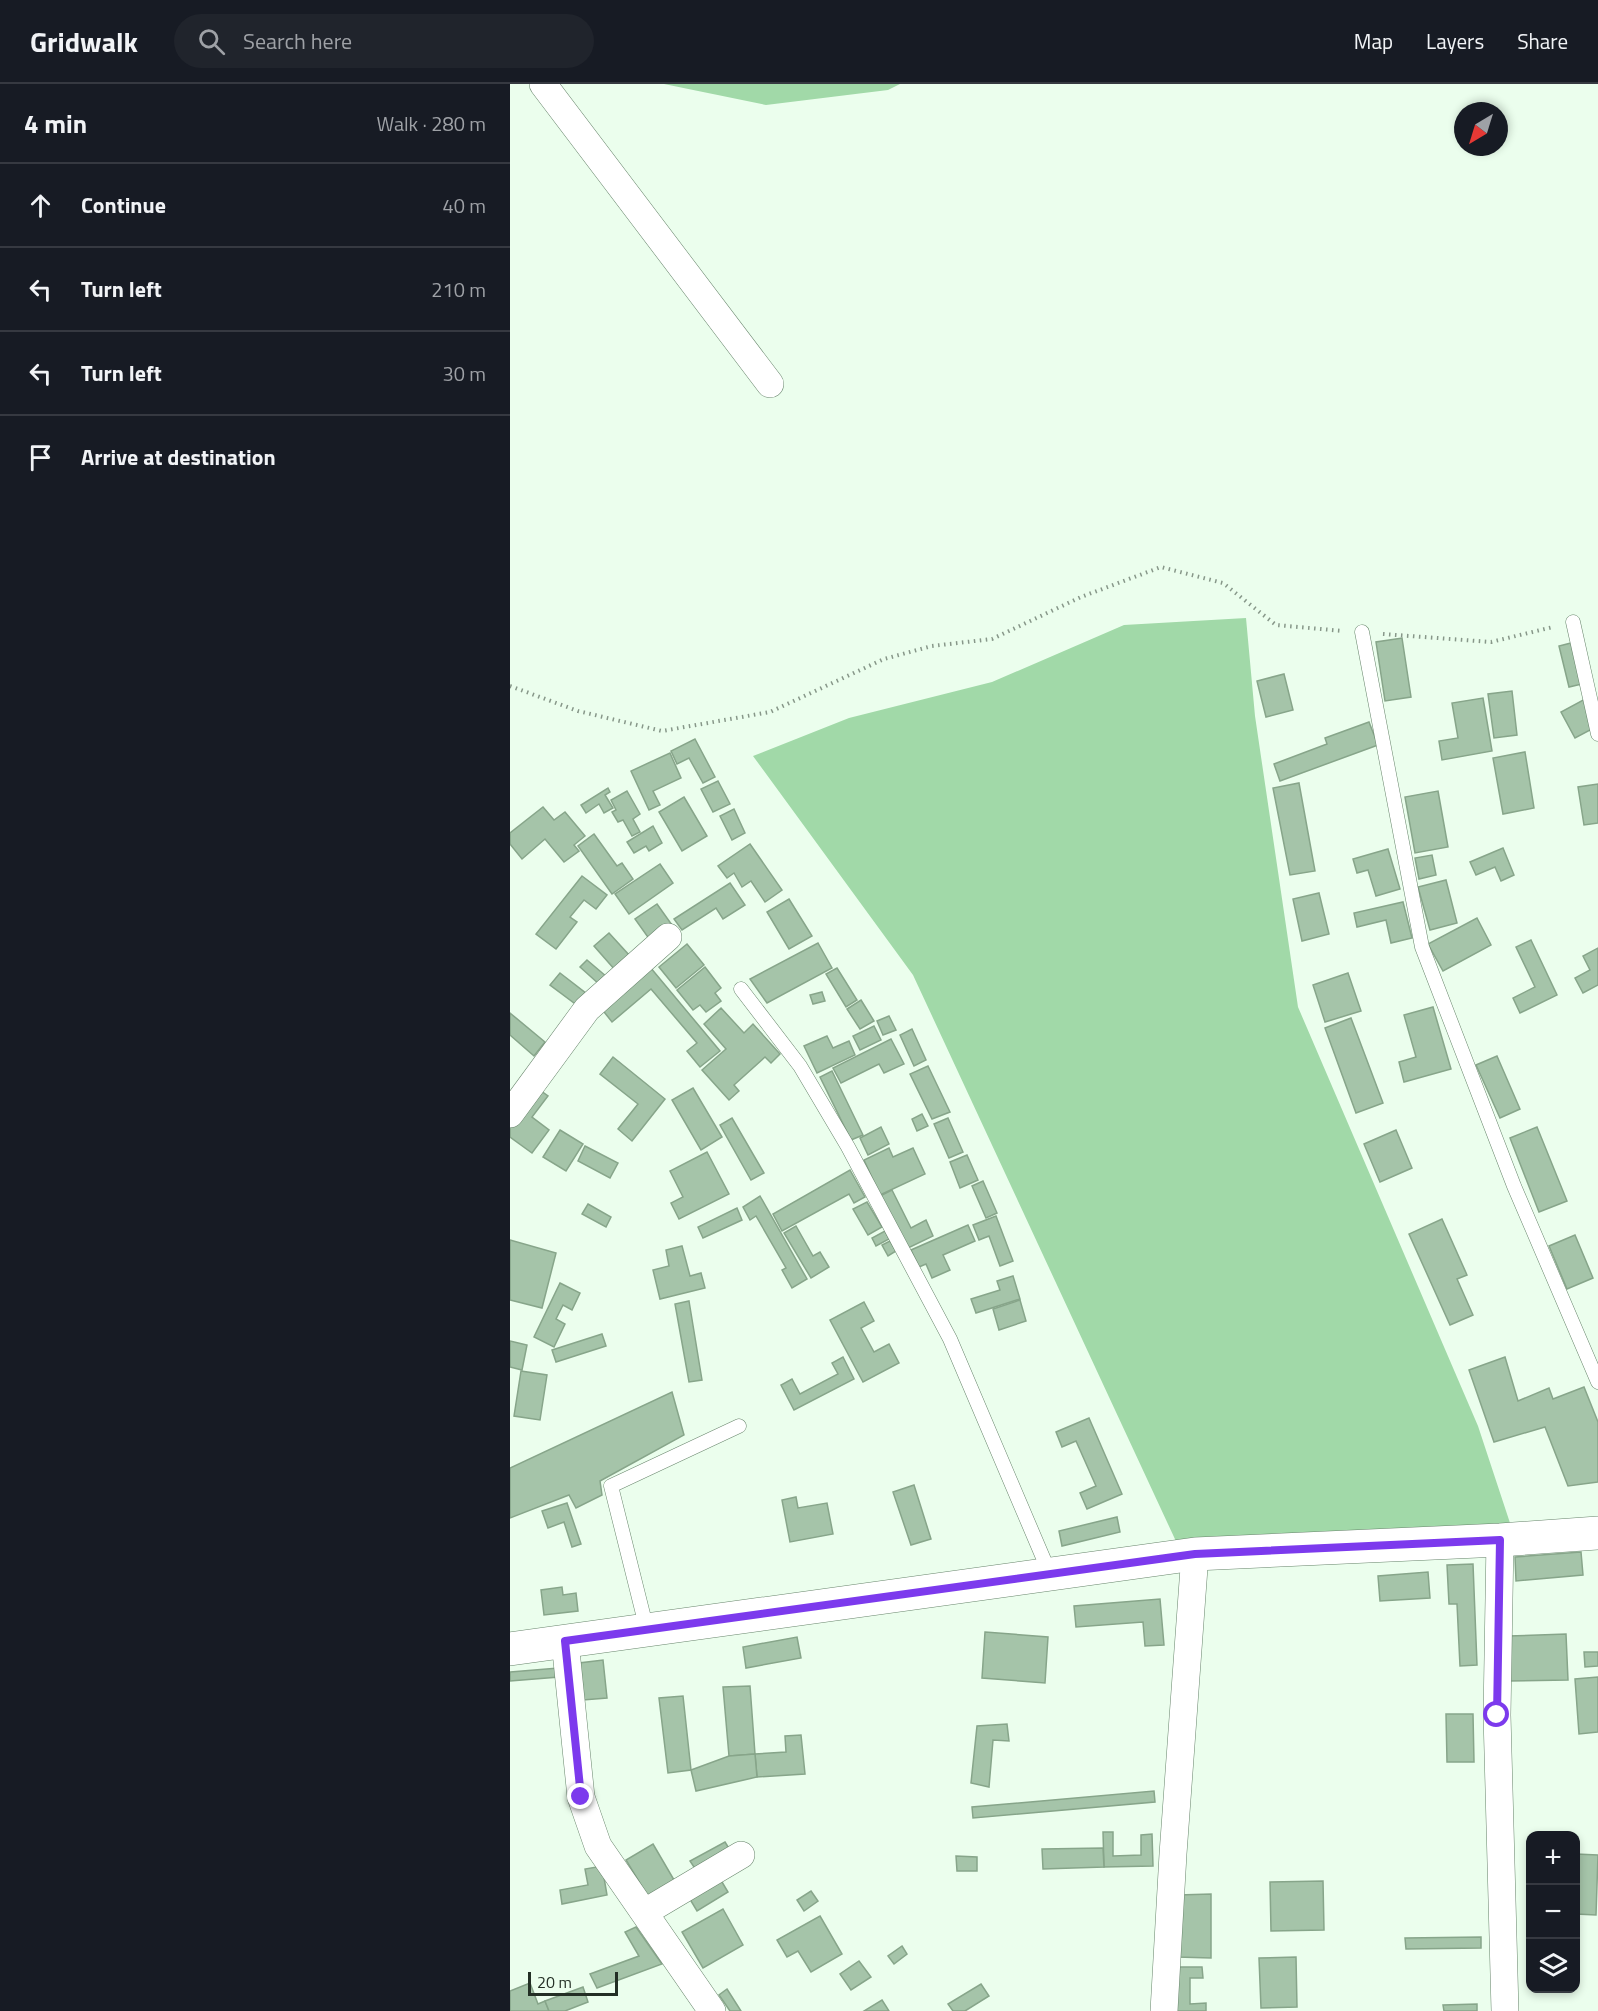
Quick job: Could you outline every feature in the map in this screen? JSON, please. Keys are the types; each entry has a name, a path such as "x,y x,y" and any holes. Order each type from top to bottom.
{"street":[{"path":"543,84 770,384"},
{"path":"510,1114 587,1010 668,937"},
{"path":"510,1649 1195,1554 1500,1540 1598,1533"},
{"path":"1500,1540 1497,1715 1505,2011"},
{"path":"1164,2011 1195,1554"},
{"path":"565,1641 581,1797 598,1846 712,2011"},
{"path":"645,1912 741,1855"}],"lane":[{"path":"1573,622 1598,734"},
{"path":"1362,632 1422,947 1514,1186 1598,1382"},
{"path":"741,989 800,1066 848,1147 944,1329 1050,1574"},
{"path":"646,1630 611,1486 740,1426"}],"path":[{"path":"510,686 578,711 662,731 770,712 884,659 932,646 992,639 1081,597 1161,567 1223,583 1276,625 1491,642 1573,622"}],"green space":[{"path":"664,84 900,84 888,90 766,105"},
{"path":"1246,618 1255,716 1298,1007 1478,1426 1510,1523 1187,1565 913,975 753,756 849,718 992,682 1124,625"}],"building":[{"path":"1402,638 1411,697 1385,701 1376,642"},
{"path":"1571,643 1582,684 1569,687 1559,646"},
{"path":"1284,674 1293,710 1266,717 1257,681"},
{"path":"1512,691 1517,735 1494,738 1488,694"},
{"path":"1483,698 1492,751 1442,760 1439,741 1458,738 1452,703"},
{"path":"1585,699 1594,728 1575,738 1561,712"},
{"path":"1369,722 1378,745 1280,781 1274,764 1327,744 1325,738"},
{"path":"695,739 715,777 703,783 689,758 677,764 671,751"},
{"path":"1525,752 1534,808 1503,814 1493,758"},
{"path":"670,753 681,778 653,791 660,805 649,810 631,771"},
{"path":"718,781 730,804 713,812 701,789"},
{"path":"1299,783 1315,871 1290,875 1273,788"},
{"path":"1598,784 1598,823 1584,825 1578,787"},
{"path":"608,788 610,792 605,795 613,808 604,813 599,804 586,813 581,805"},
{"path":"627,791 640,814 633,819 640,832 632,836 623,820 618,822 612,812 616,810 611,800"},
{"path":"1438,791 1448,847 1415,853 1405,797"},
{"path":"684,797 707,836 682,851 659,812"},
{"path":"543,807 554,820 565,812 585,836 574,845 579,851 564,862 545,839 522,859 510,844 510,833"},
{"path":"734,809 745,833 732,840 720,816"},
{"path":"653,826 662,843 649,851 646,846 634,853 627,842"},
{"path":"594,834 617,866 622,863 633,879 612,894 578,846"},
{"path":"750,844 782,890 765,902 751,881 742,887 734,873 727,878 718,866"},
{"path":"1503,848 1514,875 1501,881 1495,867 1476,875 1470,862"},
{"path":"1388,849 1400,889 1376,896 1368,870 1357,873 1353,859"},
{"path":"1432,855 1436,875 1419,879 1415,858"},
{"path":"660,864 673,883 629,914 615,894"},
{"path":"582,876 607,895 596,909 584,900 570,917 577,922 556,949 536,934"},
{"path":"1446,880 1457,923 1430,930 1418,887"},
{"path":"730,883 745,905 723,919 716,908 682,930 674,919"},
{"path":"1319,893 1329,934 1302,941 1293,899"},
{"path":"789,899 812,936 789,949 767,912"},
{"path":"1403,902 1412,938 1391,943 1386,920 1357,927 1354,913"},
{"path":"657,904 672,925 650,940 635,919"},
{"path":"1477,918 1491,945 1443,971 1428,944"},
{"path":"609,933 630,956 615,970 594,946"},
{"path":"1531,940 1557,995 1520,1013 1513,998 1535,987 1516,947"},
{"path":"818,943 832,968 767,1003 750,979"},
{"path":"687,944 704,965 676,988 659,967"},
{"path":"1598,948 1598,985 1583,993 1575,978 1590,970 1583,956"},
{"path":"587,960 607,977 600,985 580,967"},
{"path":"650,967 720,1051 700,1067 687,1051 697,1043 651,989 612,1022 601,1008"},
{"path":"705,967 721,988 715,993 721,1001 706,1012 700,1005 693,1010 677,990"},
{"path":"837,968 857,1000 846,1007 826,974"},
{"path":"560,973 587,994 578,1006 550,985"},
{"path":"1348,973 1361,1011 1325,1022 1313,985"},
{"path":"822,992 825,1001 813,1004 810,995"},
{"path":"861,1000 874,1021 860,1029 847,1009"},
{"path":"1433,1007 1451,1069 1404,1082 1399,1062 1416,1057 1404,1015"},
{"path":"721,1008 744,1033 753,1024 780,1054 771,1063 765,1057 734,1085 739,1091 729,1100 702,1070 726,1049 704,1024"},
{"path":"510,1013 545,1042 534,1056 510,1035"},
{"path":"889,1016 896,1030 883,1035 877,1021"},
{"path":"1351,1018 1383,1103 1356,1113 1325,1028"},
{"path":"874,1026 881,1040 860,1050 853,1036"},
{"path":"912,1029 926,1060 914,1066 900,1035"},
{"path":"827,1036 833,1048 849,1041 855,1055 817,1073 804,1046"},
{"path":"891,1039 904,1064 884,1073 879,1064 841,1083 833,1068"},
{"path":"1497,1056 1520,1109 1500,1118 1476,1065"},
{"path":"613,1057 665,1099 632,1141 618,1129 638,1104 600,1074"},
{"path":"928,1066 950,1112 932,1119 910,1074"},
{"path":"832,1071 863,1135 851,1140 820,1077"},
{"path":"537,1088 548,1096 532,1117 549,1130 532,1153 510,1137 510,1126"},
{"path":"693,1088 722,1137 701,1150 672,1100"},
{"path":"922,1114 928,1126 917,1131 912,1119"},
{"path":"732,1118 764,1173 751,1180 720,1125"},
{"path":"948,1118 963,1152 949,1158 934,1124"},
{"path":"881,1127 889,1144 868,1155 860,1138"},
{"path":"1537,1127 1567,1201 1539,1212 1510,1138"},
{"path":"560,1130 583,1144 566,1171 543,1157"},
{"path":"1396,1130 1412,1168 1380,1182 1364,1144"},
{"path":"585,1146 618,1163 610,1178 578,1161"},
{"path":"889,1148 893,1157 913,1148 925,1174 880,1195 864,1160"},
{"path":"707,1152 729,1194 679,1219 671,1203 683,1197 670,1171"},
{"path":"967,1155 978,1180 960,1188 950,1162"},
{"path":"850,1170 865,1197 854,1203 849,1194 782,1231 773,1214"},
{"path":"983,1181 997,1213 986,1218 972,1186"},
{"path":"892,1190 911,1228 926,1220 933,1236 906,1249 880,1196"},
{"path":"760,1196 807,1279 792,1288 782,1270 786,1268 756,1216 750,1220 743,1207"},
{"path":"867,1202 882,1227 868,1235 853,1209"},
{"path":"588,1204 611,1217 606,1227 582,1214"},
{"path":"737,1208 742,1220 703,1238 698,1227"},
{"path":"996,1216 1013,1261 1000,1266 989,1236 979,1240 973,1225"},
{"path":"1442,1219 1467,1275 1457,1279 1473,1315 1450,1325 1409,1234"},
{"path":"968,1225 975,1241 943,1255 950,1270 932,1278 926,1264 919,1267 911,1250"},
{"path":"796,1226 813,1256 820,1252 829,1267 811,1278 784,1233"},
{"path":"885,1231 889,1239 876,1246 872,1238"},
{"path":"1575,1235 1593,1278 1567,1289 1549,1246"},
{"path":"510,1240 556,1253 542,1308 510,1300"},
{"path":"890,1241 896,1251 888,1256 882,1245"},
{"path":"682,1246 690,1276 701,1273 705,1288 660,1299 653,1270 669,1266 666,1250"},
{"path":"1013,1276 1020,1299 976,1313 971,1299 1000,1290 997,1281"},
{"path":"560,1283 580,1293 572,1310 563,1305 556,1319 565,1324 554,1347 534,1337"},
{"path":"1020,1300 1026,1321 999,1330 993,1309"},
{"path":"689,1301 702,1380 689,1382 675,1304"},
{"path":"864,1302 874,1321 861,1328 874,1352 889,1344 899,1363 863,1382 830,1320"},
{"path":"602,1334 606,1346 556,1362 552,1350"},
{"path":"510,1341 527,1345 522,1370 510,1367"},
{"path":"843,1357 854,1379 794,1410 781,1385 792,1379 800,1394 838,1374 832,1363"},
{"path":"1505,1357 1518,1401 1549,1388 1553,1399 1584,1387 1598,1422 1598,1482 1568,1486 1545,1427 1494,1442 1469,1370"},
{"path":"521,1371 547,1375 540,1420 514,1416"},
{"path":"672,1392 684,1435 600,1481 602,1495 576,1508 569,1495 510,1518 510,1468"},
{"path":"1089,1418 1122,1494 1087,1509 1080,1493 1096,1486 1076,1441 1062,1447 1056,1432"},
{"path":"914,1485 931,1539 911,1545 893,1492"},
{"path":"796,1497 798,1508 827,1503 833,1534 790,1542 782,1500"},
{"path":"567,1503 581,1544 572,1547 564,1522 548,1528 542,1511"},
{"path":"1117,1517 1120,1532 1062,1546 1059,1531"},
{"path":"1581,1552 1583,1575 1516,1581 1515,1557"},
{"path":"1473,1564 1477,1665 1460,1666 1457,1604 1449,1604 1447,1565"},
{"path":"1428,1572 1430,1598 1380,1601 1378,1576"},
{"path":"562,1587 563,1595 576,1593 578,1611 544,1615 541,1590"},
{"path":"1160,1599 1164,1645 1145,1646 1143,1622 1076,1627 1074,1606"},
{"path":"985,1632 1048,1637 1045,1683 982,1678"},
{"path":"1566,1634 1568,1680 1509,1681 1508,1636"},
{"path":"797,1637 801,1658 746,1668 743,1647"},
{"path":"1584,1652 1598,1652 1598,1666 1585,1667"},
{"path":"603,1660 607,1698 583,1700 579,1663"},
{"path":"558,1668 559,1677 510,1681 510,1672"},
{"path":"1598,1677 1598,1732 1579,1734 1575,1679"},
{"path":"750,1686 755,1754 729,1756 723,1687"},
{"path":"683,1696 691,1770 668,1773 659,1698"},
{"path":"1446,1714 1473,1714 1474,1762 1447,1762"},
{"path":"1007,1724 1009,1741 993,1740 989,1787 971,1783 977,1726"},
{"path":"801,1735 805,1774 757,1777 755,1754 786,1752 785,1736"},
{"path":"755,1754 757,1777 696,1791 691,1770 729,1756"},
{"path":"1154,1791 1155,1802 973,1818 972,1807"},
{"path":"1103,1832 1113,1832 1113,1856 1141,1855 1141,1835 1152,1834 1153,1866 1104,1867"},
{"path":"725,1842 730,1850 696,1870 690,1861"},
{"path":"653,1844 677,1885 650,1900 626,1860"},
{"path":"1103,1848 1104,1867 1043,1869 1042,1849"},
{"path":"1580,1854 1598,1855 1596,1915 1580,1914"},
{"path":"956,1856 977,1857 977,1871 957,1871"},
{"path":"602,1866 607,1895 562,1904 560,1890 588,1885 585,1869"},
{"path":"719,1877 728,1892 697,1911 688,1896"},
{"path":"1323,1881 1324,1930 1271,1931 1270,1882"},
{"path":"811,1891 818,1901 804,1911 797,1900"},
{"path":"1211,1894 1211,1958 1177,1957 1178,1895"},
{"path":"723,1909 743,1945 703,1968 682,1932"},
{"path":"820,1916 842,1954 811,1972 798,1951 787,1957 777,1940"},
{"path":"636,1927 662,1964 597,1988 590,1974 639,1956 625,1932"},
{"path":"1481,1937 1481,1948 1406,1949 1405,1938"},
{"path":"902,1946 907,1954 894,1964 888,1956"},
{"path":"1296,1957 1297,2007 1261,2008 1259,1958"},
{"path":"859,1961 871,1977 851,1990 840,1974"},
{"path":"1176,1967 1202,1967 1203,1978 1190,1978 1190,2004 1206,2003 1206,2011 1176,2011"},
{"path":"530,1983 538,2004 545,2001 549,2011 510,2011 510,1991"},
{"path":"981,1984 989,1996 965,2011 953,2011 948,2004"},
{"path":"583,1987 588,2002 565,2011 549,2011 545,2001"},
{"path":"727,1989 741,2011 730,2011 719,1995"},
{"path":"882,2000 889,2011 864,2011"},
{"path":"1477,2004 1477,2011 1444,2011 1443,2005"}],"route":[{"path":"581,1797 565,1641 1195,1554 1500,1540 1497,1715"}]}
